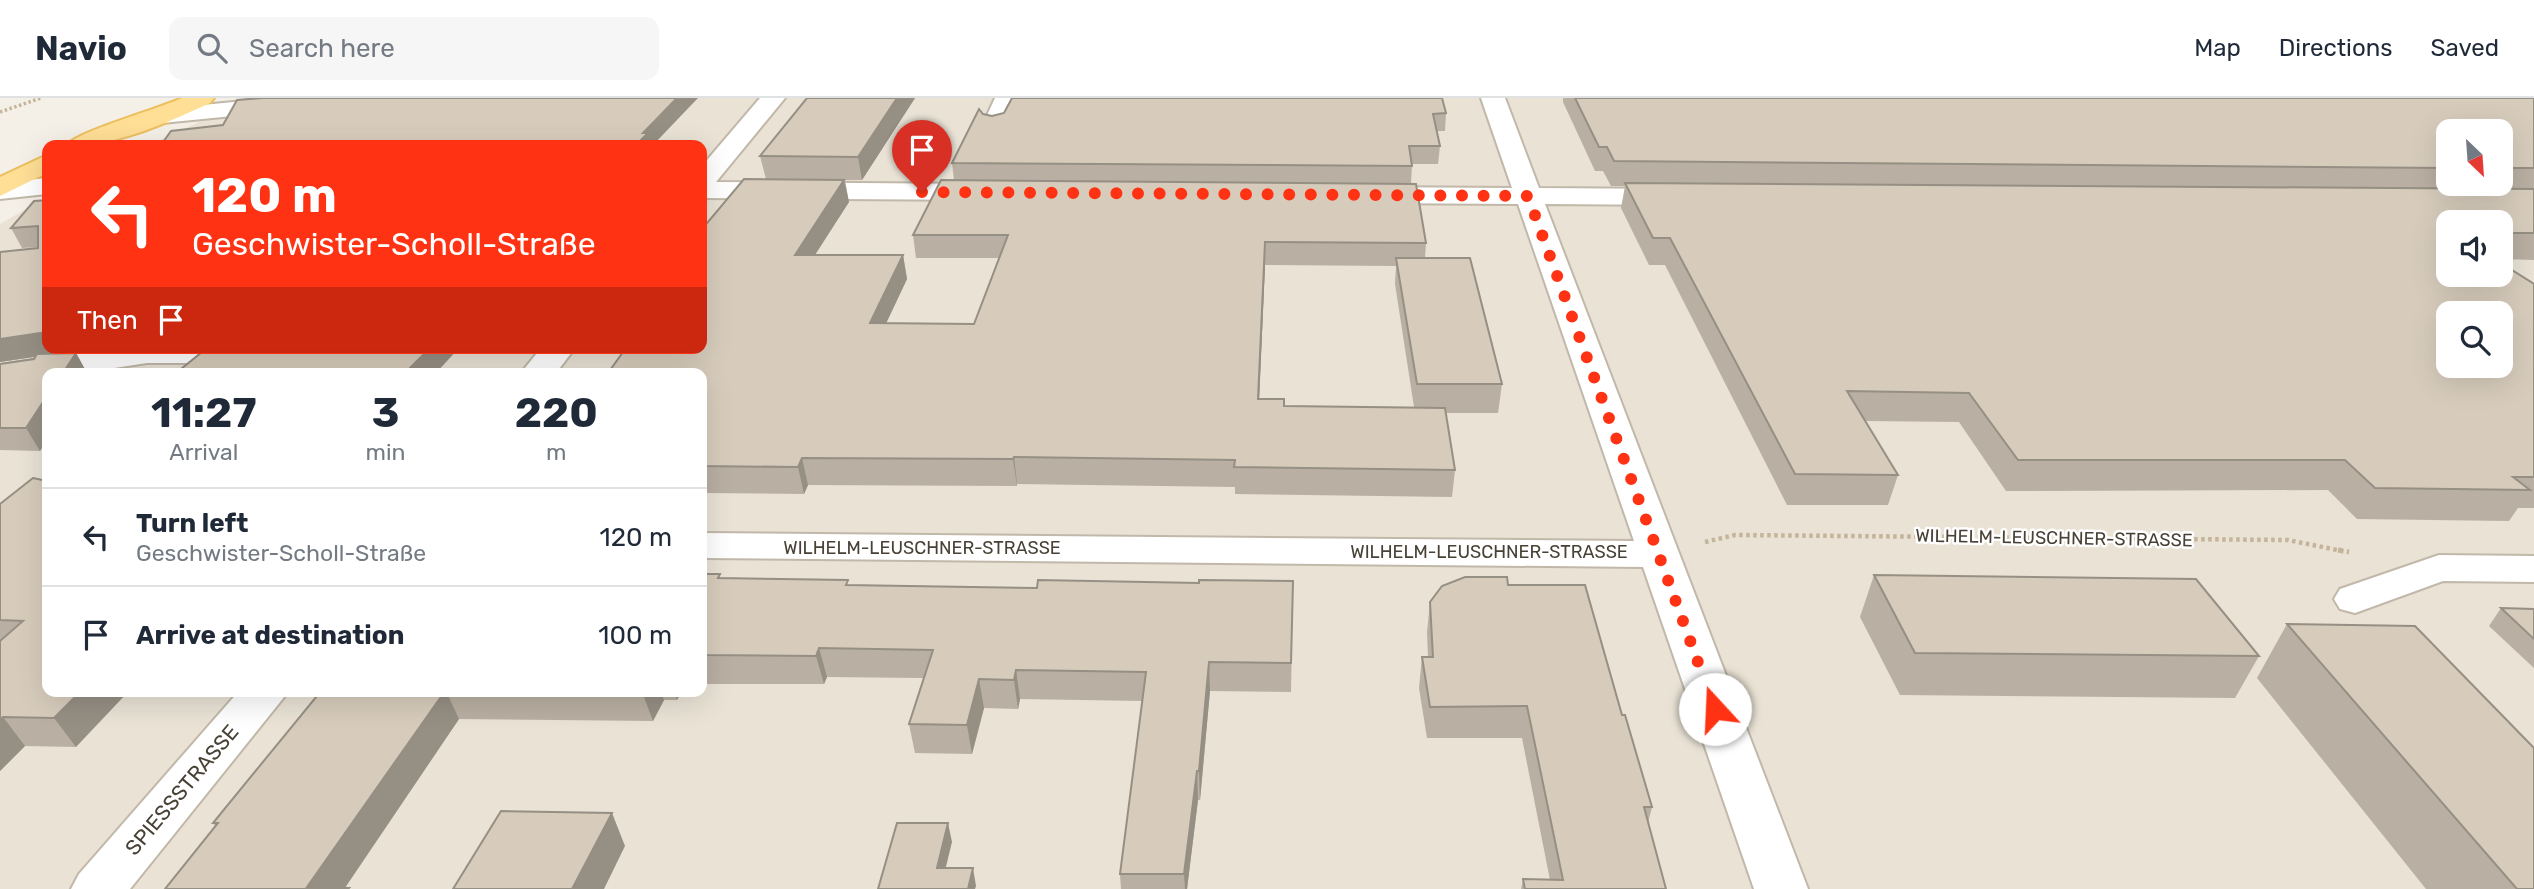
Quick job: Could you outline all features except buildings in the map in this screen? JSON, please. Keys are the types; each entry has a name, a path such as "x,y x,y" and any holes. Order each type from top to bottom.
{"main road":[{"path":"89,140 160,107 202,98"},
{"path":"0,190 42,166"}],"street":[{"path":"160,107 346,98"},
{"path":"707,176 773,98"},
{"path":"995,124 1007,98"},
{"path":"1493,98 1781,889"},
{"path":"0,190 42,186"},
{"path":"707,190 1018,192"},
{"path":"1335,195 1696,197"},
{"path":"47,368 140,354"},
{"path":"542,368 554,354"},
{"path":"0,375 42,369"},
{"name":"WILHELM-LEUSCHNER-STRASSE","path":"707,546 1659,554"},
{"path":"2355,599 2439,568 2534,569"},
{"name":"SPIESSSTRASSE","path":"99,889 261,697"}],"path":[{"path":"0,112 41,98"},
{"name":"WILHELM-LEUSCHNER-STRASSE","path":"1659,554 1735,535 2288,540 2351,552"}],"shaded area":[{"path":"249,98 2534,98 2534,889 0,889 0,224 42,200 42,354 707,354 707,140 161,140"}],"route":[{"path":"922,192 1528,196 1715,709"}]}
